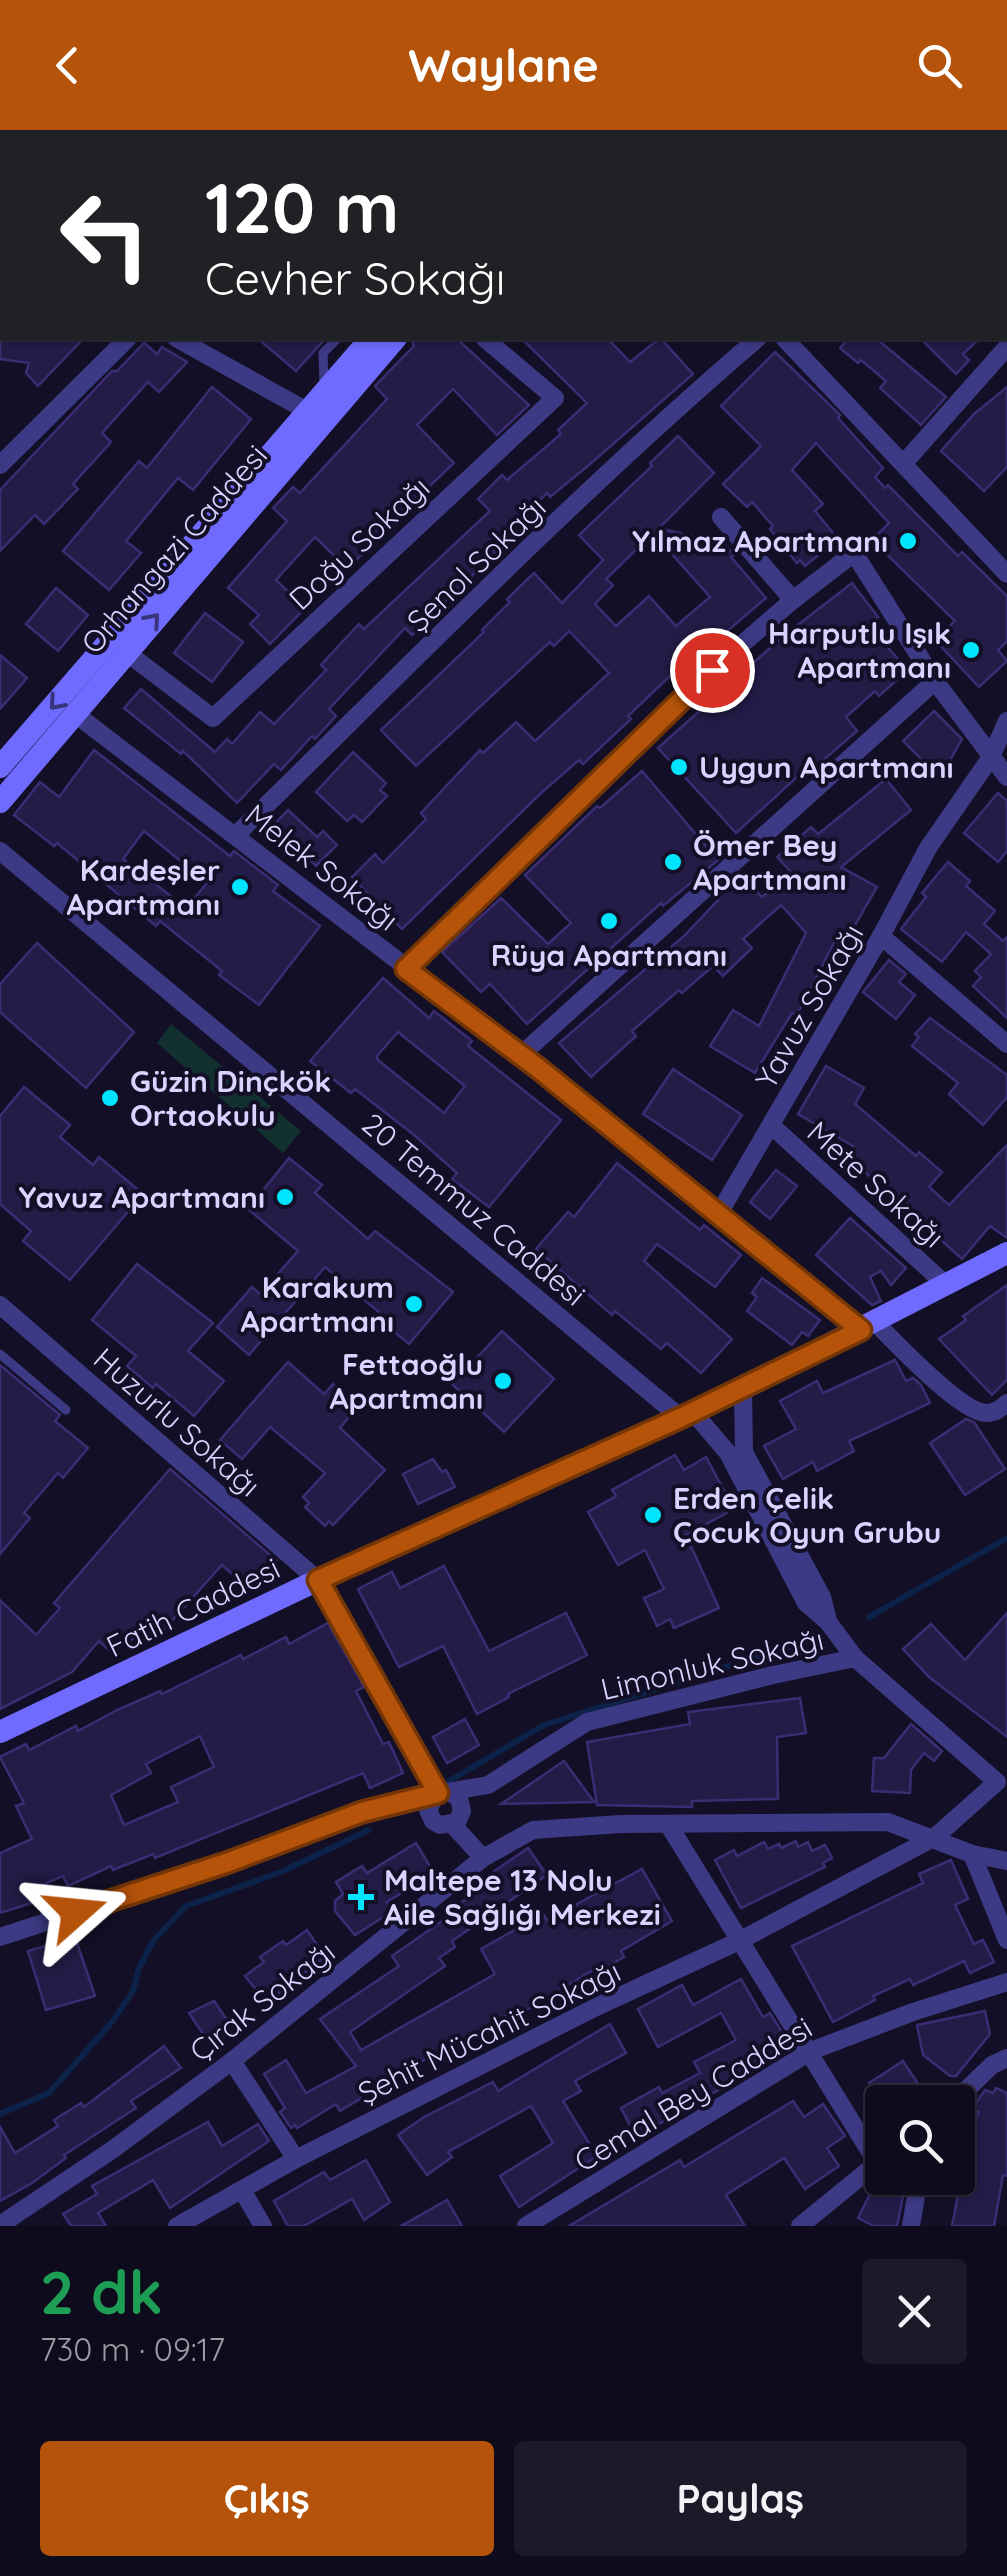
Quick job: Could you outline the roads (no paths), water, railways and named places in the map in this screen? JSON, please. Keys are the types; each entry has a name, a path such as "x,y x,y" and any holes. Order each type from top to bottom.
{"main road":[{"name":"Orhangazi Caddesi","path":"0,767 369,340"},
{"name":"Orhangazi Caddesi","path":"0,802 394,340"},
{"name":"Fatih Caddesi","path":"0,1732 318,1580 687,1415 1007,1253"}],"street":[{"path":"0,465 126,340"},
{"path":"180,340 308,411"},
{"name":"Doğu Sokağı","path":"126,652 213,718 555,398 486,340"},
{"name":"Şenol Sokağı","path":"237,834 568,512 756,340"},
{"path":"786,340 1007,574"},
{"path":"904,463 1007,347"},
{"path":"720,517 792,600"},
{"path":"406,969 712,670 792,600 854,554 936,681 1007,777"},
{"path":"521,1055 936,681"},
{"name":"Melek Sokağı","path":"74,713 237,834 521,1055 718,1215 976,1411 995,1412 1007,1404"},
{"name":"Yavuz Sokağı","path":"718,1215 928,848 991,757 1007,720"},
{"name":"20 Temmuz Caddesi","path":"0,851 687,1415 728,1454 806,1603 828,1622"},
{"path":"881,936 1007,1044"},
{"name":"Mete Sokağı","path":"772,1126 944,1283"},
{"name":"Huzurlu Sokağı","path":"0,1305 318,1580 444,1792"},
{"path":"743,1388 744,1452 822,1597 828,1622 855,1658"},
{"name":"Limonluk Sokağı","path":"0,1938 226,1863 362,1812 488,1785 586,1722 855,1658 1002,1776 934,1837"},
{"path":"444,1792 459,1798 462,1808 459,1820 440,1826 430,1816 428,1804 444,1792"},
{"name":"Çırak Sokağı","path":"0,2225 112,2150 232,2061 483,1858 533,1830 888,1822 972,1854 1007,1861"},
{"path":"452,1824 483,1858"},
{"path":"668,1824 865,2137"},
{"name":"Şehit Mücahit Sokağı","path":"177,2226 296,2159 594,2008 739,1942 934,1837"},
{"path":"972,1854 1007,1940"},
{"name":"Cemal Bey Caddesi","path":"526,2226 811,2052 913,2012 1007,1982"},
{"path":"971,2085 992,2064 1007,2058"},
{"path":"232,2061 296,2159"},
{"path":"800,2226 865,2173"},
{"path":"242,2190 263,2226"},
{"path":"911,2226 916,2195"}],"lane":[{"path":"324,392 323,354 336,340"},
{"path":"0,1354 66,1410"}],"waterway":[{"path":"869,1617 1007,1538"},
{"path":"449,1781 544,1725 814,1639"},
{"path":"0,2114 49,2093 112,2022 133,1991 153,1941 186,1906 281,1872 369,1830"}],"place":[{"name":"Yılmaz Apartmanı","path":"908,541"},
{"name":"Harputlu Işık Apartmanı","path":"971,650"},
{"name":"Uygun Apartmanı","path":"679,767"},
{"name":"Ömer Bey Apartmanı","path":"673,862"},
{"name":"Kardeşler Apartmanı","path":"240,887"},
{"name":"Rüya Apartmanı","path":"609,921"},
{"name":"Güzin Dinçkök Ortaokulu","path":"110,1098"},
{"name":"Yavuz Apartmanı","path":"285,1197"},
{"name":"Karakum Apartmanı","path":"414,1304"},
{"name":"Fettaoğlu Apartmanı","path":"503,1381"},
{"name":"Erden Çelik Çocuk Oyun Grubu","path":"653,1515"},
{"name":"Maltepe 13 Nolu Aile Sağlığı Merkezi","path":"361,1897"}]}
